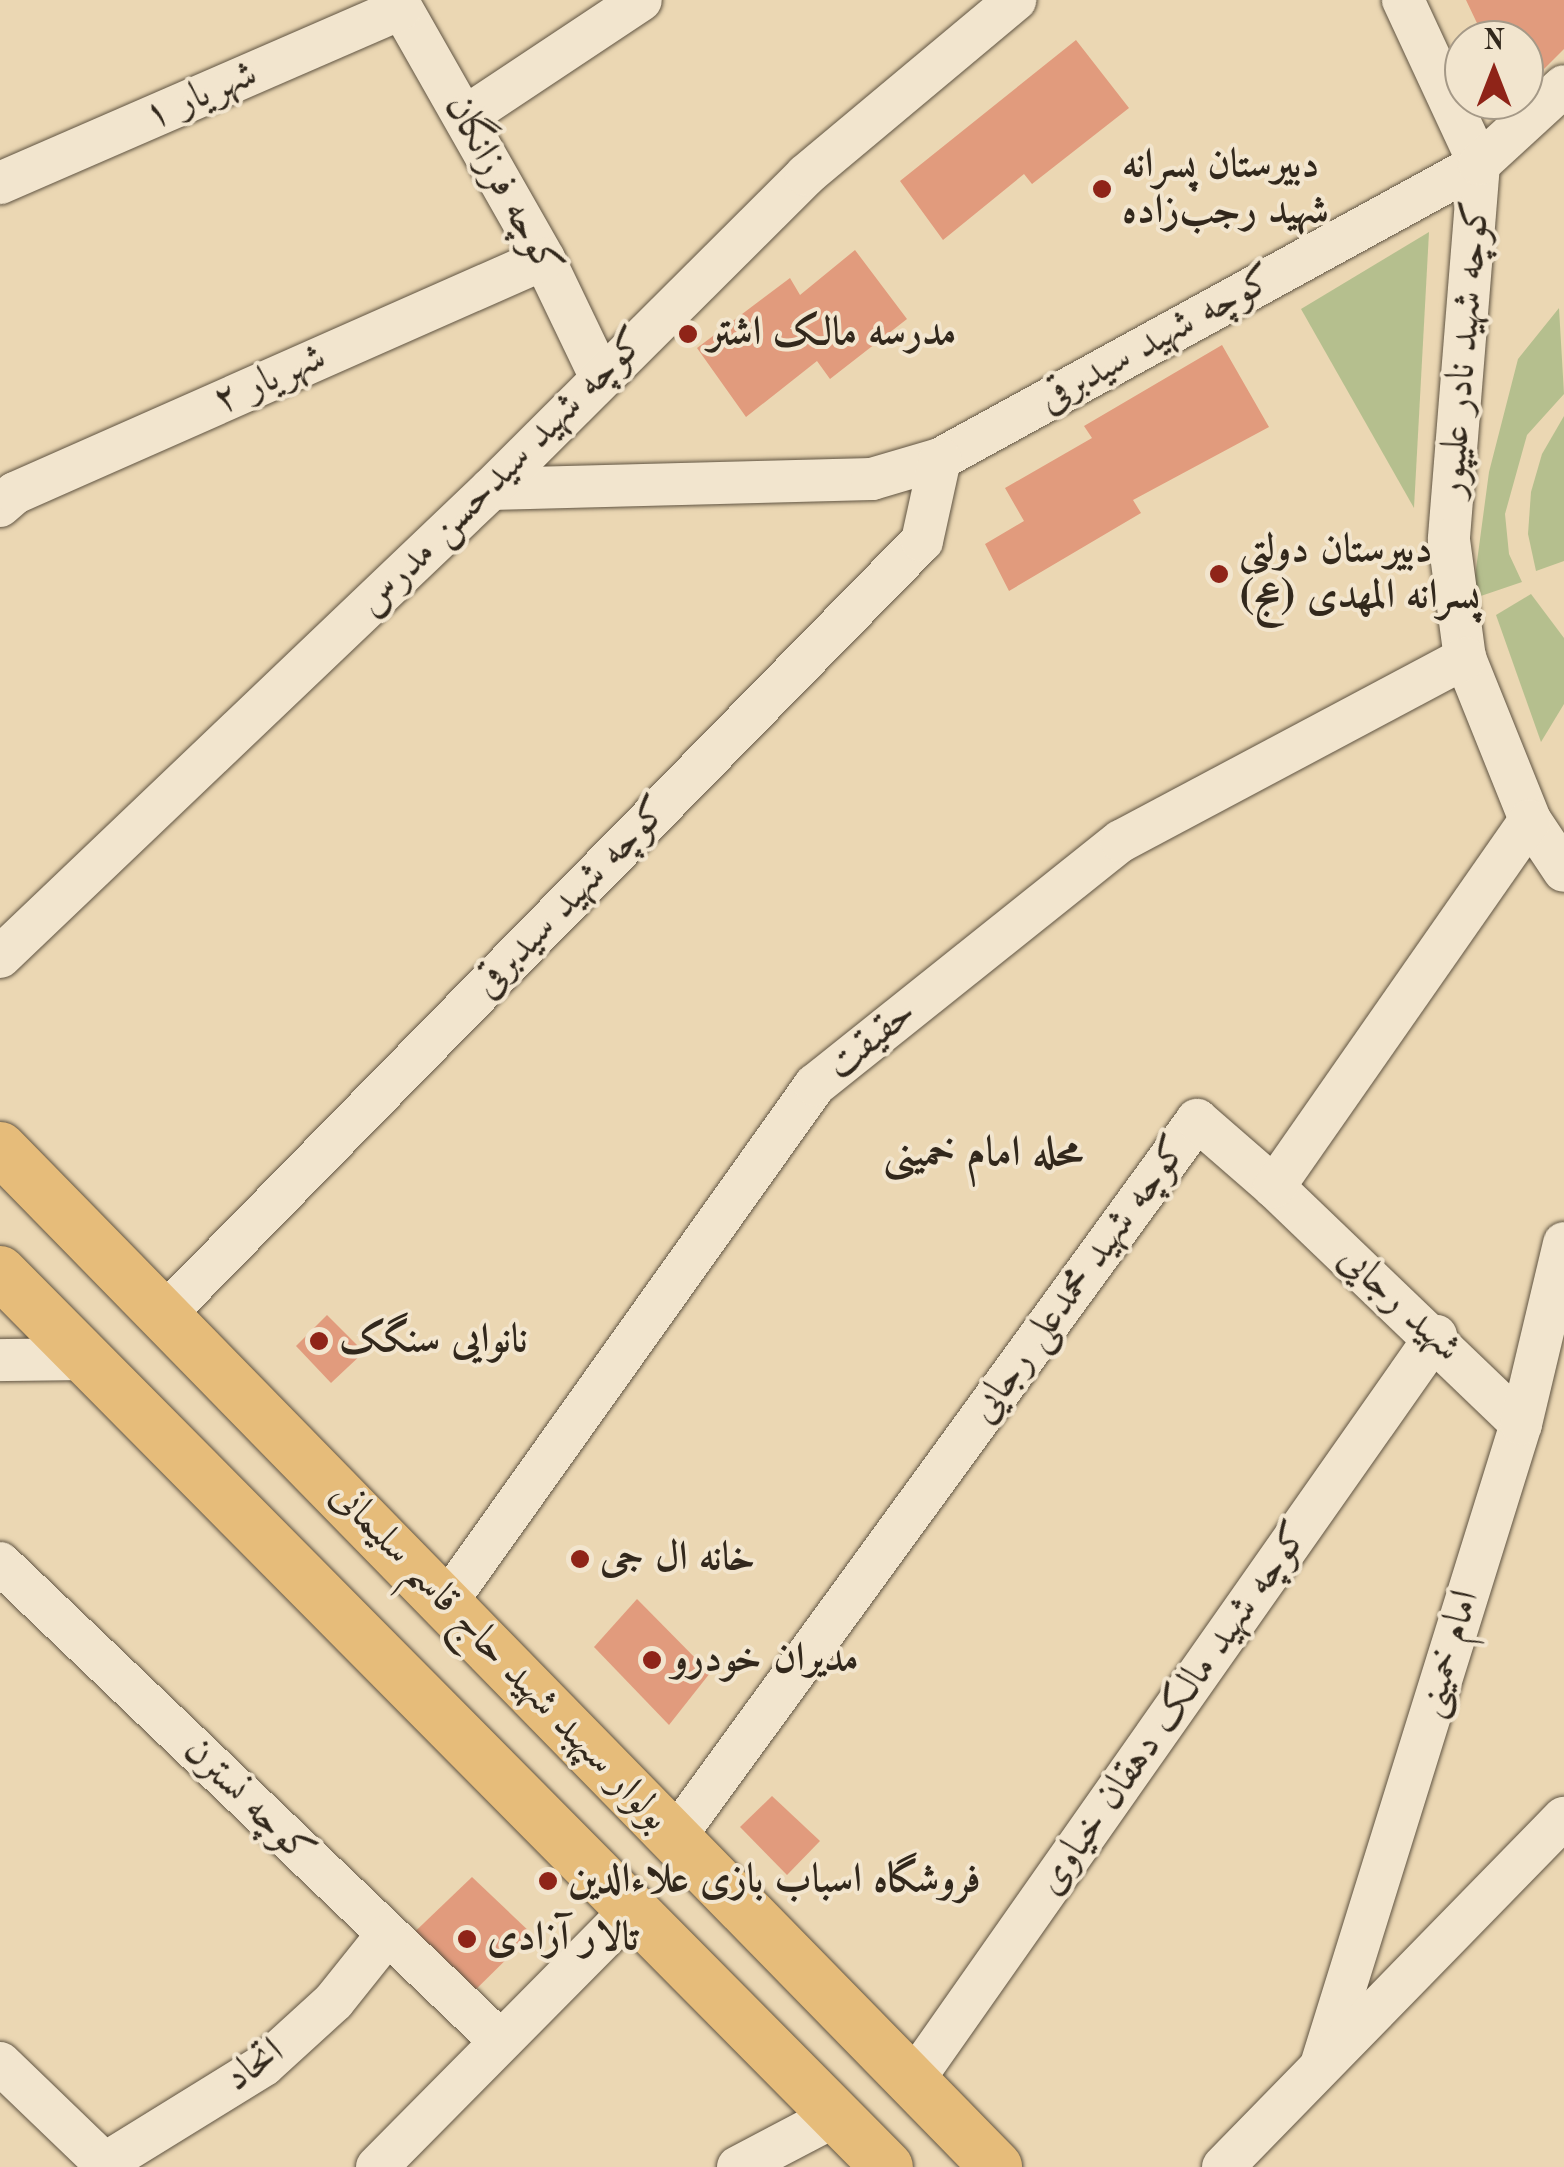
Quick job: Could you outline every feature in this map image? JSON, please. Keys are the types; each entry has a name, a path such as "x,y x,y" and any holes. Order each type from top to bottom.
{"main road":[{"name":"بولوار سپهبد شهید حاج قاسم سلیمانی","path":"0,1148 996,2167"},
{"name":"بولوار سپهبد شهید حاج قاسم سلیمانی","path":"0,1272 887,2167"}],"street":[{"path":"465,117 641,0"},
{"name":"کوچه شهید نادر علیپور","path":"1403,0 1479,164 1449,540 1465,658 1530,820 1564,871"},
{"name":"کوچه شهید سیدحسن مدرس","path":"0,958 491,489 600,376 806,175 1012,1"},
{"name":"کوچه فرزانگان","path":"399,5 544,259 600,376"},
{"name":"شهریار ۱","path":"0,184 399,5"},
{"name":"کوچه شهید سیدبرقی","path":"491,489 872,479 940,459 1479,164 1564,86"},
{"name":"شهریار ۲","path":"0,506 15,492 544,259"},
{"name":"کوچه شهید سیدبرقی","path":"164,1315 922,541 940,459"},
{"name":"حقیقت","path":"446,1603 815,1085 1121,841 1465,658"},
{"path":"1274,1187 1530,820"},
{"name":"کوچه شهید محمدعلی رجایی","path":"676,1837 1197,1120 1274,1187"},
{"name":"شهید رجایی","path":"1274,1187 1436,1336 1521,1424"},
{"name":"امام خمینی","path":"1322,2062 1521,1424 1564,1243"},
{"name":"کوچه شهید مالک دهقان‌ خیاوی","path":"912,2082 1436,1336"},
{"path":"0,1360 88,1359"},
{"name":"کوچه نسترن","path":"0,1562 386,1936 498,2039"},
{"path":"1223,2167 1564,1818"},
{"path":"377,2167 498,2039 632,1909"},
{"name":"اتحاد","path":"102,2165 264,2065 334,2001 386,1936"},
{"path":"0,2063 102,2165"},
{"path":"738,2167 835,2116"}],"green space":[{"path":"1429,232 1414,508 1301,309"},
{"path":"1559,308 1564,394 1527,435 1505,514 1509,554 1522,582 1472,599 1489,472 1518,359"},
{"path":"1564,416 1564,561 1536,571 1528,534 1531,492 1542,454"},
{"path":"1531,594 1564,638 1564,704 1541,742 1496,615"}],"building":[{"path":"1466,0 1564,0 1564,49 1544,69 1544,20 1476,20"},
{"path":"1076,40 1129,108 1032,184 1024,174 943,240 900,181"},
{"path":"855,250 907,319 830,379 817,361 746,417 697,348 790,278 800,295"},
{"path":"1222,345 1269,427 1133,500 1141,513 1009,591 985,544 1024,521 1005,488 1092,438 1084,426"},
{"path":"327,1315 364,1352 331,1383 296,1346"},
{"name":"مدیران خودرو","path":"637,1599 710,1673 669,1725 594,1647"},
{"path":"772,1796 820,1841 787,1875 740,1827"},
{"name":"تالار آزادی","path":"472,1877 532,1934 461,2004 401,1945"}],"place":[{"name":"دبیرستان پسرانه شهید رجب‌زاده","path":"1102,189"},
{"name":"مدرسه مالک اشتر","path":"688,334"},
{"name":"دبیرستان دولتی پسرانه المهدی (عج)","path":"1219,574"},
{"name":"نانوایی سنگک","path":"319,1341"},
{"name":"خانه ال جی","path":"580,1559"},
{"name":"مدیران خودرو","path":"652,1660"},
{"name":"فروشگاه اسباب بازی علاءالدین","path":"548,1881"},
{"name":"تالار آزادی","path":"467,1939"}],"district":[{"name":"محله امام خمینی","path":"983,1154"}]}
